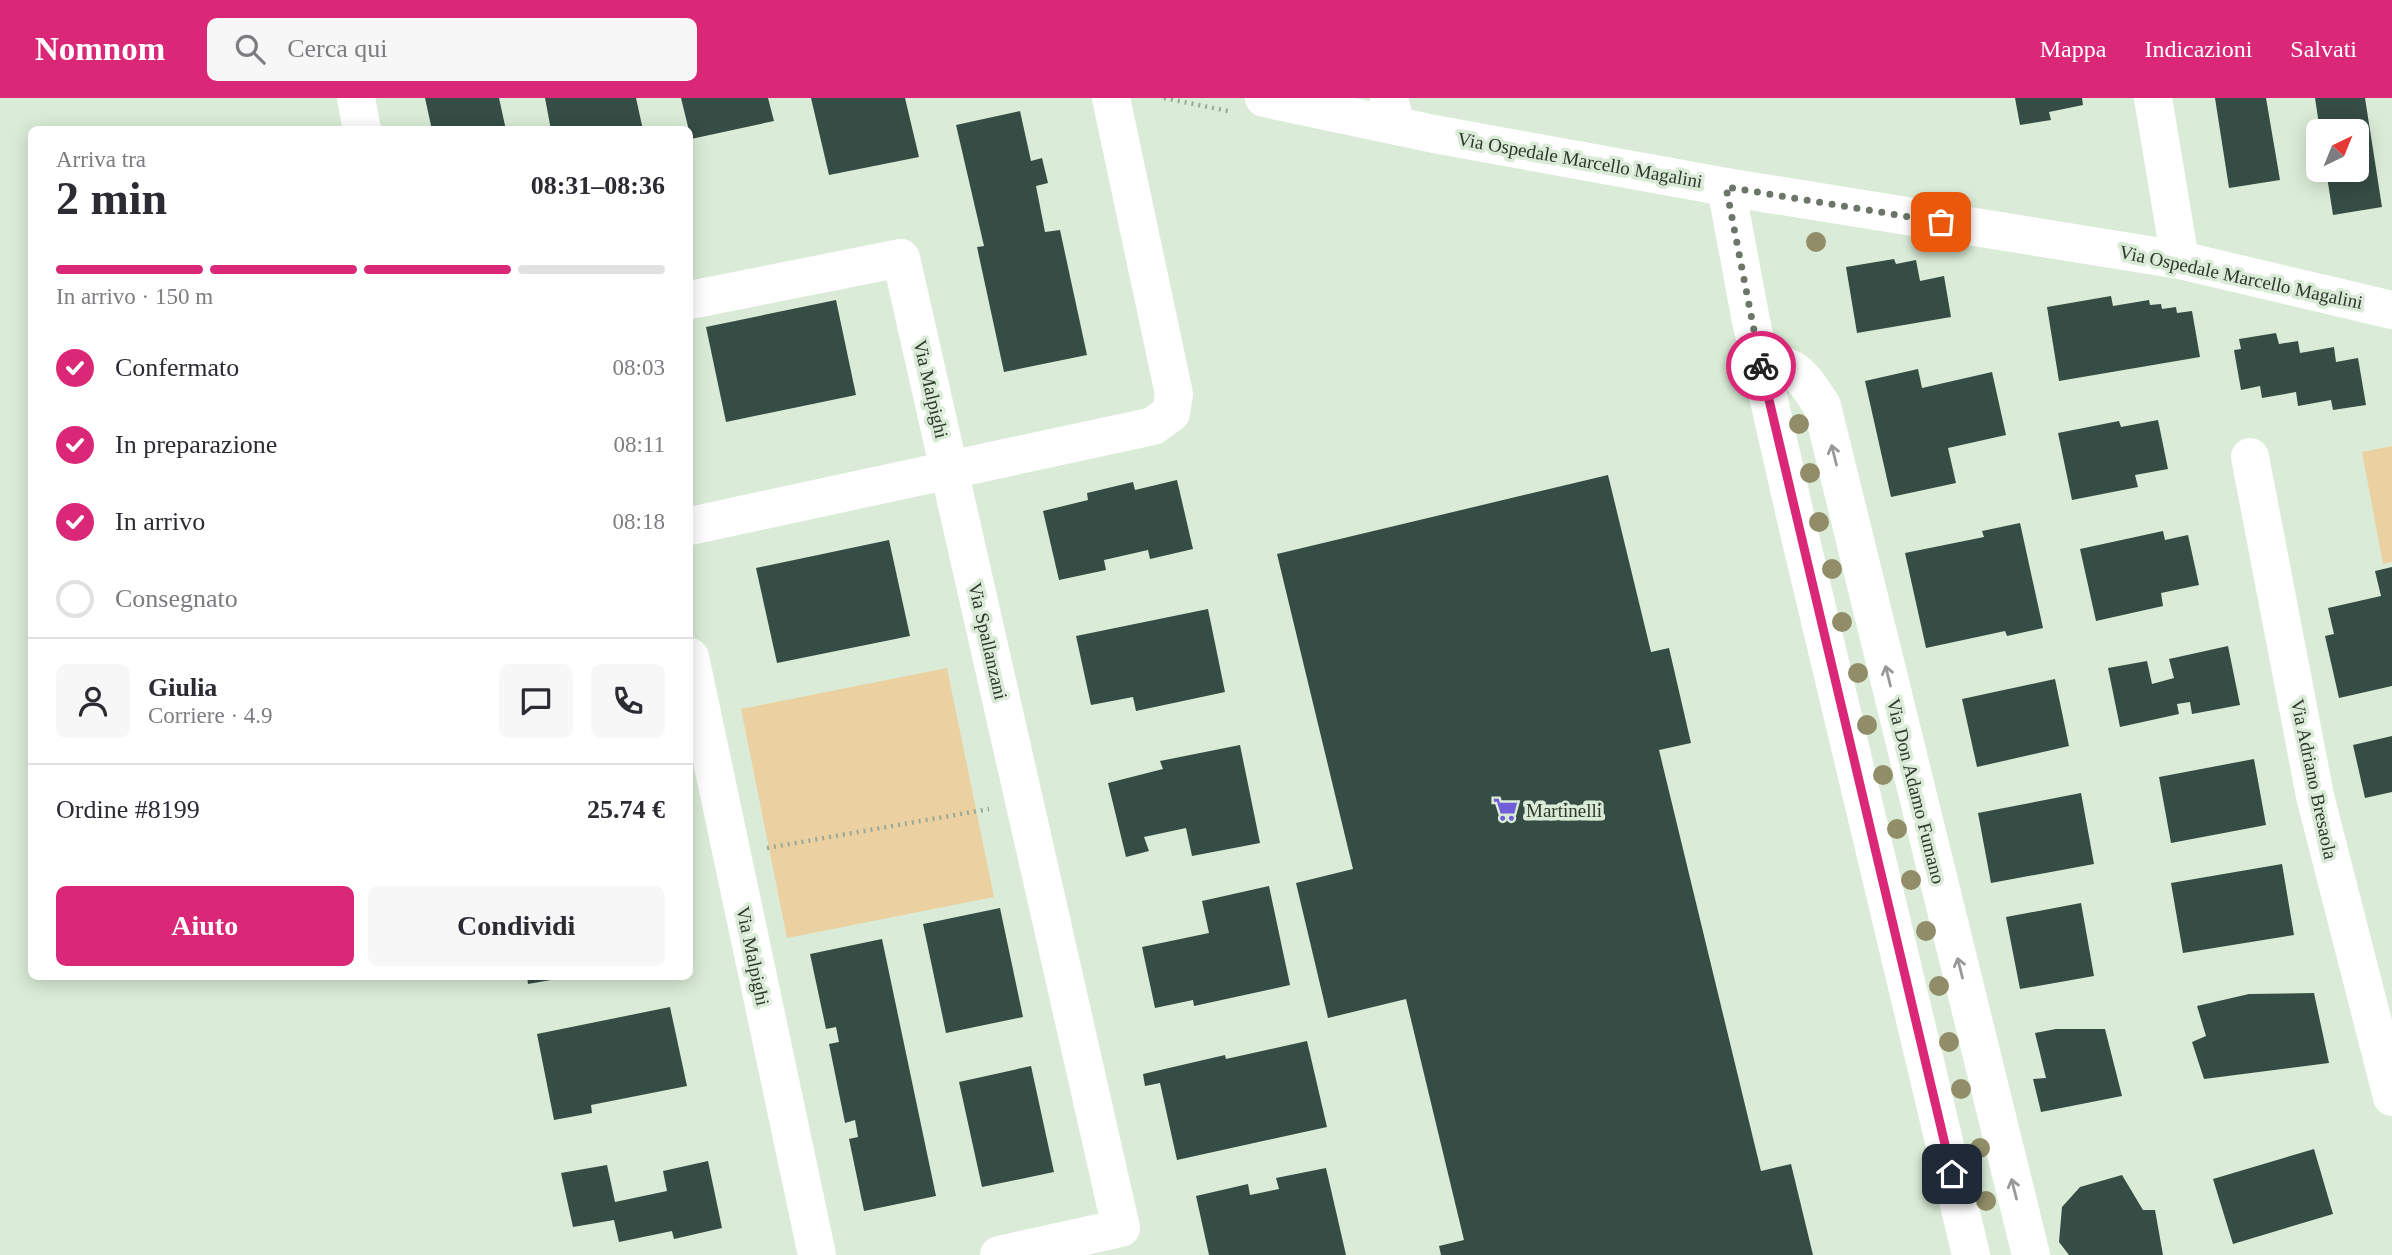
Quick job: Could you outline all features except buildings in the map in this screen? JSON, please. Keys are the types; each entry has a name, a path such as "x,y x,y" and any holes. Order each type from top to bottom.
{"street":[{"path":"356,98 361,126"},
{"path":"693,525 1153,426 1171,413 1174,394 1111,98"},
{"name":"Via Ospedale Marcello Magalini","path":"1264,98 1392,112 1726,187 2180,260 2392,310"},
{"path":"2153,98 2180,260"},
{"path":"1726,187 1760,362 1971,1255"},
{"name":"Via Malpighi","path":"693,299 901,258 949,470"},
{"name":"Via Don Adamo Fumano","path":"1760,362 1780,362 1801,374 1822,406 2031,1255"},
{"name":"Via Adriano Bresaola","path":"2250,457 2315,796 2392,1097"},
{"name":"Via Spallanzani","path":"949,470 1121,1228 999,1255"},
{"name":"Via Malpighi","path":"693,671 817,1255"}],"path":[{"path":"731,854 1025,803"}],"shaded area":[{"path":"2392,446 2392,562 2383,564 2362,452"},
{"path":"947,668 994,897 787,938 741,709"}],"way so far":[{"path":"1761,366 1726,187 1941,222"}],"place":[{"name":"Martinelli","path":"1506,810"}],"route":[{"path":"1761,366 1952,1174"}]}
